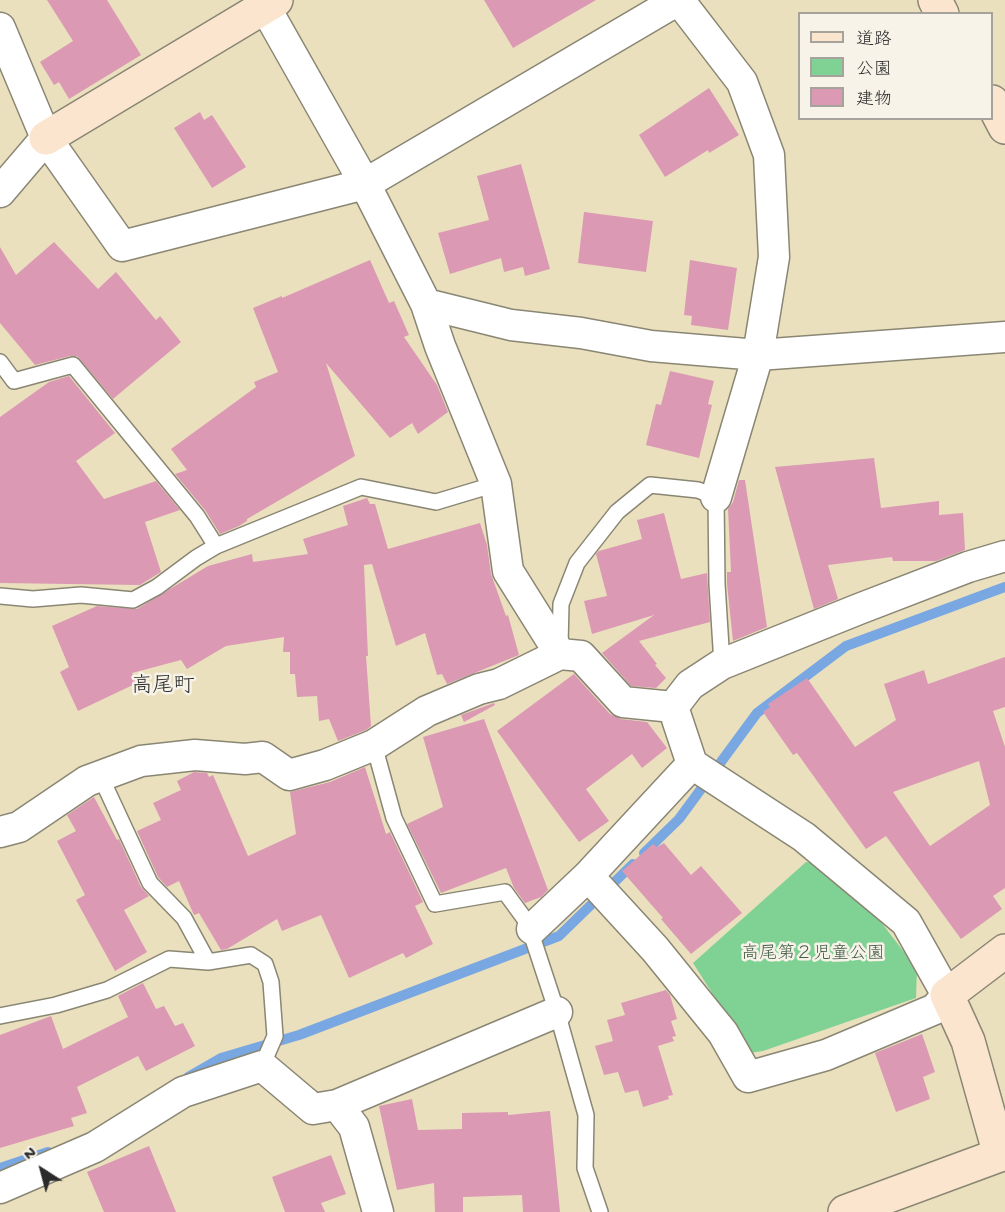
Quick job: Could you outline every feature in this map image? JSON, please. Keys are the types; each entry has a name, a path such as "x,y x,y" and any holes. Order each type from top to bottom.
{"street":[{"path":"0,28 46,138 122,246 365,184 679,0 742,81 769,155 774,257 758,355 716,497"},
{"path":"0,192 46,138 271,3 426,304 440,346 496,484 507,571 560,654"},
{"path":"993,104 1005,127"},
{"path":"426,304 511,325 581,333 651,346 758,355 1005,337"},
{"path":"673,707 690,685 722,664 968,567 1005,556"},
{"path":"0,832 19,827 87,781 141,761 195,755 245,759 263,757 289,775 325,765 374,745 428,711 479,689 499,684 560,654 581,656 623,702 673,707"},
{"path":"673,707 692,764 804,837 906,922 947,995 968,1041 1004,1160 845,1212"},
{"path":"532,929 588,876 692,764"},
{"path":"588,876 655,950 723,1033 748,1077 826,1055 935,1009 947,995 1005,951"},
{"path":"0,1188 95,1147 183,1092 262,1066 313,1108 337,1105 557,1012"},
{"path":"337,1105 354,1127 378,1212"}],"lane":[{"path":"0,362 14,381 73,365 197,516 216,546"},
{"path":"0,596 33,598 81,595 133,600 157,587 216,546 361,487 436,502 496,484"},
{"path":"560,654 561,604 577,563 618,512 650,485 698,490 716,497 717,584 722,664"},
{"path":"374,745 394,818 435,904 505,892 532,929 531,933 557,1012 586,1115 585,1168 600,1212"},
{"path":"87,781 105,786 150,883 184,918 208,962"},
{"path":"0,1016 56,1005 107,990 169,959 208,962 251,955 265,964 271,982 275,1036 262,1066"}],"green space":[{"name":"高尾第２児童公園","path":"806,862 838,866 917,969 916,998 763,1051 750,1053 693,963"}],"building":[{"path":"47,0 107,0 141,55 69,99 59,82 54,85 40,62 73,41"},
{"path":"484,0 596,0 513,48"},
{"path":"709,88 739,135 709,153 708,150 665,177 639,135"},
{"path":"200,112 204,120 212,115 246,167 212,188 174,128"},
{"path":"521,164 550,269 525,276 523,267 504,272 501,258 450,274 438,233 489,220 477,176"},
{"path":"584,212 653,221 646,272 578,263"},
{"path":"54,242 98,289 116,272 156,320 160,316 181,342 113,399 77,356 35,365 0,323 0,247 16,275"},
{"path":"370,260 389,303 394,301 409,335 404,337 437,385 448,412 418,434 412,423 390,438 326,363 355,456 247,519 239,526 220,534 205,510 175,474 187,470 171,449 256,387 254,382 278,372 253,308"},
{"path":"690,260 737,268 728,330 691,325 692,316 684,315"},
{"path":"670,371 714,381 708,404 712,405 699,458 646,445 656,404 661,405"},
{"path":"69,376 115,433 76,461 104,499 156,481 180,510 145,522 161,572 140,585 0,583 0,417 49,382"},
{"path":"874,458 881,508 939,501 939,515 963,513 965,550 936,561 893,561 892,557 828,565 838,599 814,609 775,467"},
{"path":"739,480 745,480 767,627 733,641 727,584 727,572 731,572 728,509 733,502"},
{"path":"367,498 370,504 375,504 388,549 480,523 487,545 491,574 506,616 508,615 519,655 447,684 442,674 437,675 425,633 396,646 372,564 364,565 368,656 366,656 371,726 366,730 338,741 329,719 319,721 317,696 297,697 295,674 290,674 290,652 283,652 284,637 226,646 187,669 181,660 132,673 137,683 78,711 60,672 69,667 52,626 97,606 137,609 208,566 252,554 253,562 308,554 303,539 348,525 343,506"},
{"path":"664,513 681,579 707,573 710,622 639,641 666,678 656,688 631,686 602,653 654,615 592,634 584,601 607,596 596,554 599,551 642,539 637,520"},
{"path":"1005,657 1005,707 993,711 1005,747 1005,888 993,896 1002,909 961,939 886,836 866,849 797,753 793,755 763,712 770,707 768,704 807,678 855,747 896,720 884,684 924,670 928,684","holes":["979,761 990,805 930,846 893,792"]},
{"path":"574,674 610,714 621,719 647,722 667,748 642,768 632,754 586,789 609,821 579,842 497,731"},
{"path":"494,703 495,705 464,722 461,715"},
{"path":"484,719 548,890 541,897 525,903 514,888 506,868 441,893 407,824 443,807 423,737"},
{"path":"365,767 386,834 390,832 423,902 415,906 433,944 406,958 403,953 349,978 321,915 282,931 277,919 227,949 221,950 199,913 194,915 179,881 167,887 158,877 137,831 161,820 153,803 181,790 177,781 194,772 207,773 209,777 213,775 248,856 296,834 290,792 330,782"},
{"path":"94,797 117,840 119,839 141,887 149,896 124,910 147,952 115,971 76,900 85,895 57,841 76,831 67,815"},
{"path":"664,843 691,875 701,866 742,913 691,954 622,871 653,844 657,847"},
{"path":"143,983 156,1009 164,1006 175,1026 183,1023 195,1046 146,1071 138,1056 77,1087 87,1113 71,1118 74,1126 0,1148 0,1035 51,1016 63,1049 128,1017 118,996"},
{"path":"666,990 670,995 677,1019 671,1021 676,1036 672,1037 674,1041 658,1046 673,1095 668,1096 669,1099 643,1107 638,1090 625,1093 618,1072 604,1075 595,1046 613,1041 607,1020 625,1015 621,1003"},
{"path":"922,1034 935,1072 923,1077 930,1099 896,1112 875,1053"},
{"path":"412,1099 418,1130 462,1129 462,1113 508,1112 508,1115 550,1111 560,1212 523,1212 522,1195 463,1197 463,1212 435,1212 434,1183 397,1190 379,1106"},
{"path":"149,1146 176,1212 104,1212 87,1172"},
{"path":"331,1155 346,1194 321,1203 325,1212 285,1212 272,1177"}],"waterway":[{"path":"644,853 679,819 757,713 846,646 1005,587"},
{"path":"188,1077 221,1058 299,1035 559,936 633,864"},
{"path":"0,1168 48,1152"}],"district":[{"name":"高尾町","path":"163,688"}]}
